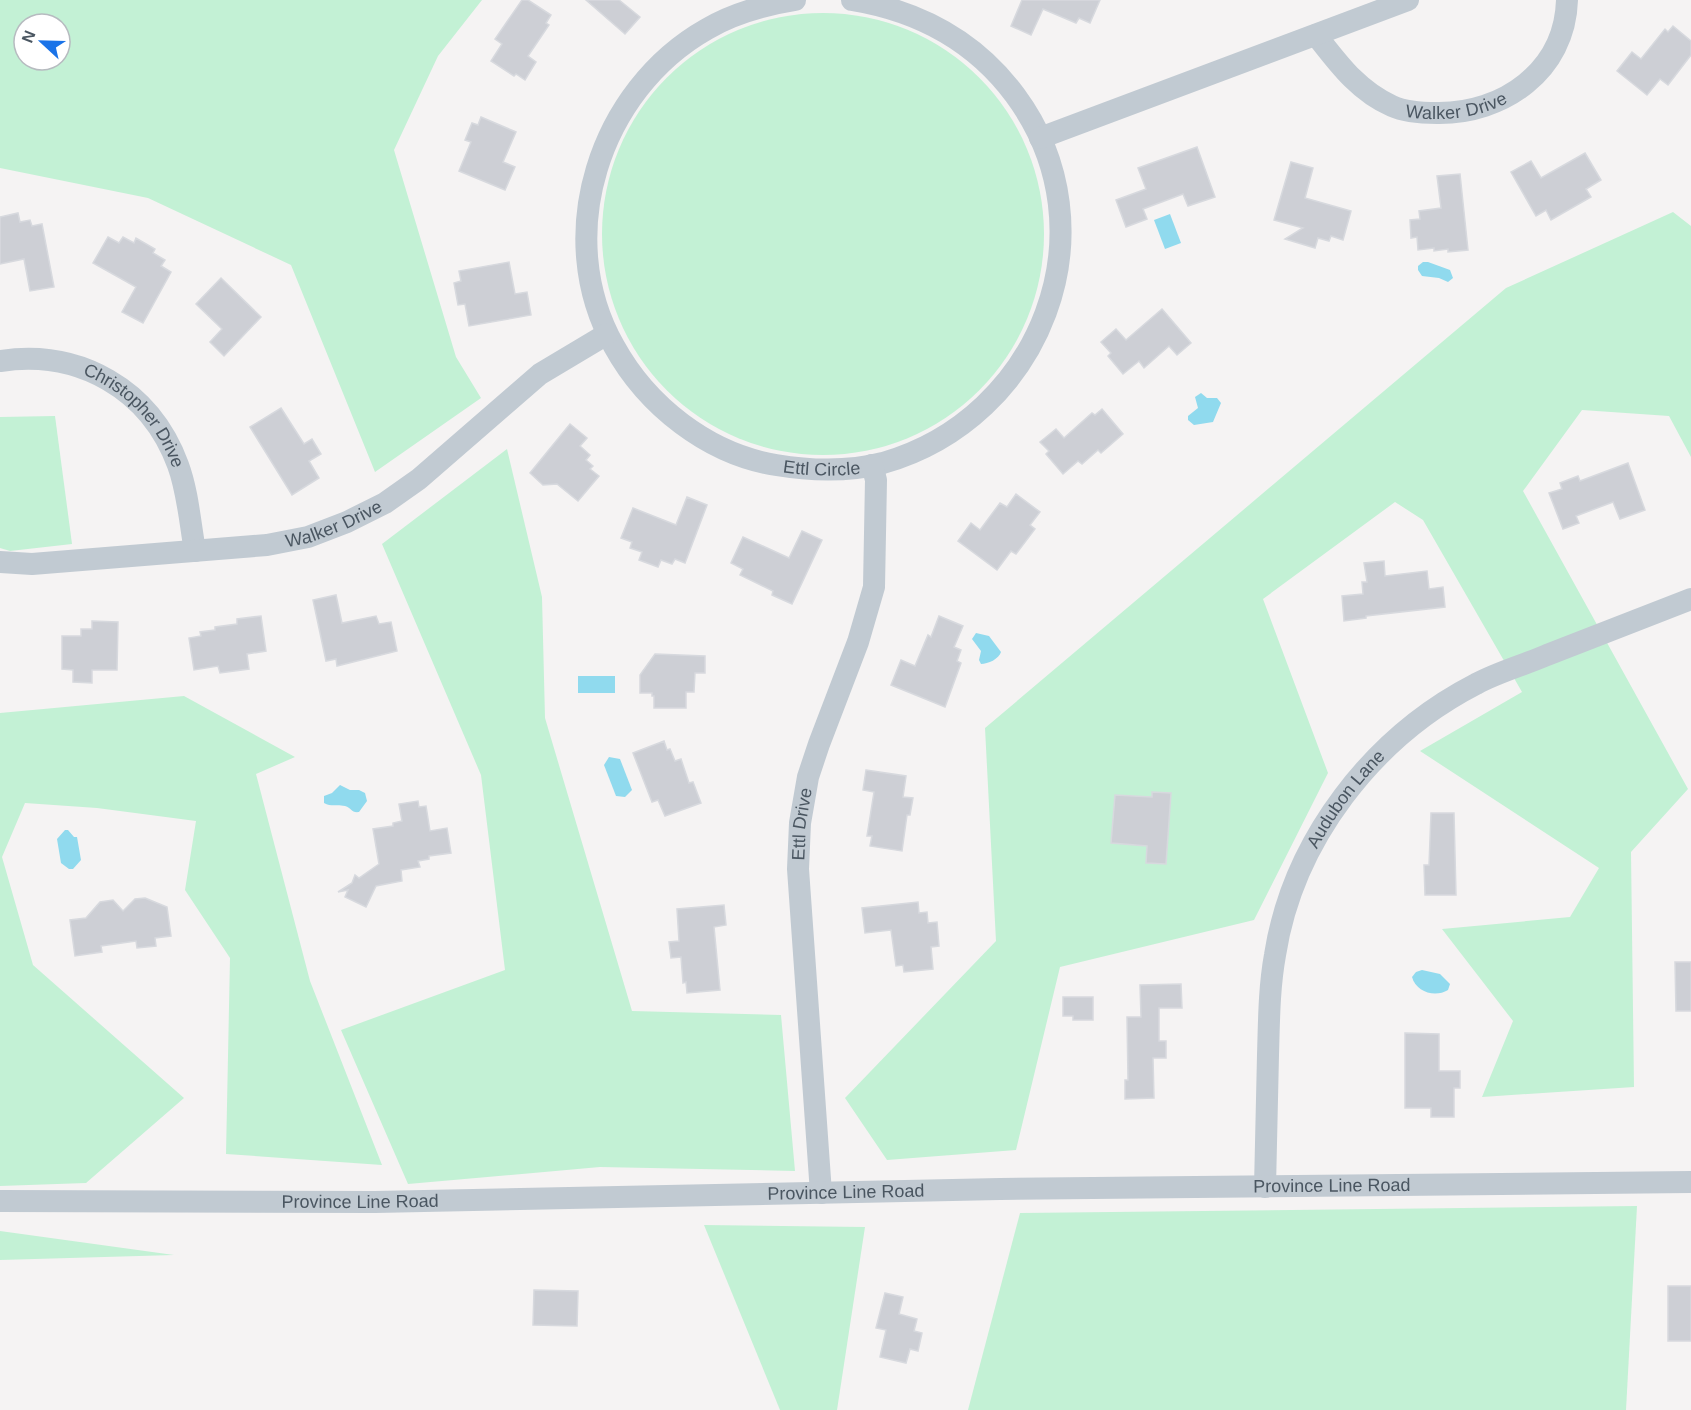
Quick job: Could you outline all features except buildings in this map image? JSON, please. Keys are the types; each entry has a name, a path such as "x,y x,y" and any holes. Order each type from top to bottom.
{"street":[{"name":"Ettl Circle","path":"795,0 768,4 737,14 707,28 676,49 649,75 628,100 611,129 598,160 590,192 586,229 588,266 596,303 607,334 632,375 654,400 679,422 706,440 736,454 768,464 805,470 838,470 872,465 915,452 944,437 975,415 1002,389 1022,362 1049,306 1058,270 1061,237 1055,183 1040,138 1024,108 1008,86 978,55 948,33 915,16 879,4 852,0"},
{"path":"1040,138 1408,0"},
{"name":"Walker Drive","path":"1316,35 1352,80 1372,96 1395,108 1419,113 1453,114 1480,109 1507,97 1529,81 1548,61 1560,39 1566,18 1567,0"},
{"name":"Walker Drive","path":"0,562 32,564 195,551 267,545 308,537 347,522 385,503 419,479 540,374 607,334"},
{"name":"Christopher Drive","path":"0,361 19,358 50,359 77,365 105,377 128,393 167,439 179,467 195,551"},
{"name":"Ettl Drive","path":"821,1193 798,869 800,823 812,766 858,642 874,587 876,480 872,465"},
{"name":"Audubon Lane","path":"1265,1187 1270,993 1275,953 1286,908 1300,871 1317,836 1346,792 1400,734 1437,706 1477,683 1691,599"},
{"name":"Province Line Road","path":"0,1201 375,1202 821,1193 1691,1182"}],"green space":[{"path":"0,0 482,0 438,56 394,150 456,357 481,398 375,472 291,265 148,198 0,168"},
{"path":"823,13 866,17 908,30 946,50 979,78 1007,111 1027,149 1040,191 1044,234 1040,277 1027,319 1007,357 979,390 946,418 908,438 866,451 823,455 780,451 738,438 700,418 667,390 639,357 619,319 606,277 602,234 606,191 619,149 639,111 667,78 700,50 738,30 780,17"},
{"path":"1673,212 1691,226 1691,457 1669,416 1582,410 1523,491 1688,789 1631,852 1634,1087 1482,1097 1513,1021 1442,929 1570,917 1599,868 1420,751 1522,692 1423,520 1395,502 1263,599 1328,773 1254,920 1060,967 1016,1150 887,1160 845,1098 996,941 985,728 1506,288"},
{"path":"55,416 72,544 10,551 0,548 0,417"},
{"path":"507,449 542,597 545,718 632,1011 781,1015 795,1171 600,1167 408,1184 341,1030 505,970 481,775 382,544"},
{"path":"184,696 295,757 256,774 310,981 382,1165 226,1154 230,958 185,890 196,821 97,808 25,803 2,857 33,965 184,1098 86,1183 0,1186 0,713"},
{"path":"1637,1206 1626,1410 968,1410 1020,1213"},
{"path":"704,1225 865,1227 837,1410 780,1410"},
{"path":"0,1231 174,1255 0,1260"}],"water":[{"path":"1170,214 1181,243 1165,249 1154,220"},
{"path":"1423,262 1450,270 1453,278 1448,282 1439,278 1422,276 1418,266"},
{"path":"1201,393 1207,398 1217,398 1221,403 1213,422 1194,425 1188,420 1188,416 1198,408 1195,397"},
{"path":"976,633 989,636 1001,652 996,659 981,664 979,660 981,651 972,639"},
{"path":"578,676 615,676 615,693 578,693"},
{"path":"609,757 620,759 632,790 625,797 616,796 604,765"},
{"path":"340,785 365,793 367,801 359,812 354,812 345,806 324,803 324,796 332,793"},
{"path":"65,830 77,837 81,860 73,869 61,863 57,839"},
{"path":"1422,970 1440,974 1450,984 1448,990 1432,993 1422,990 1412,977 1416,972"}]}
